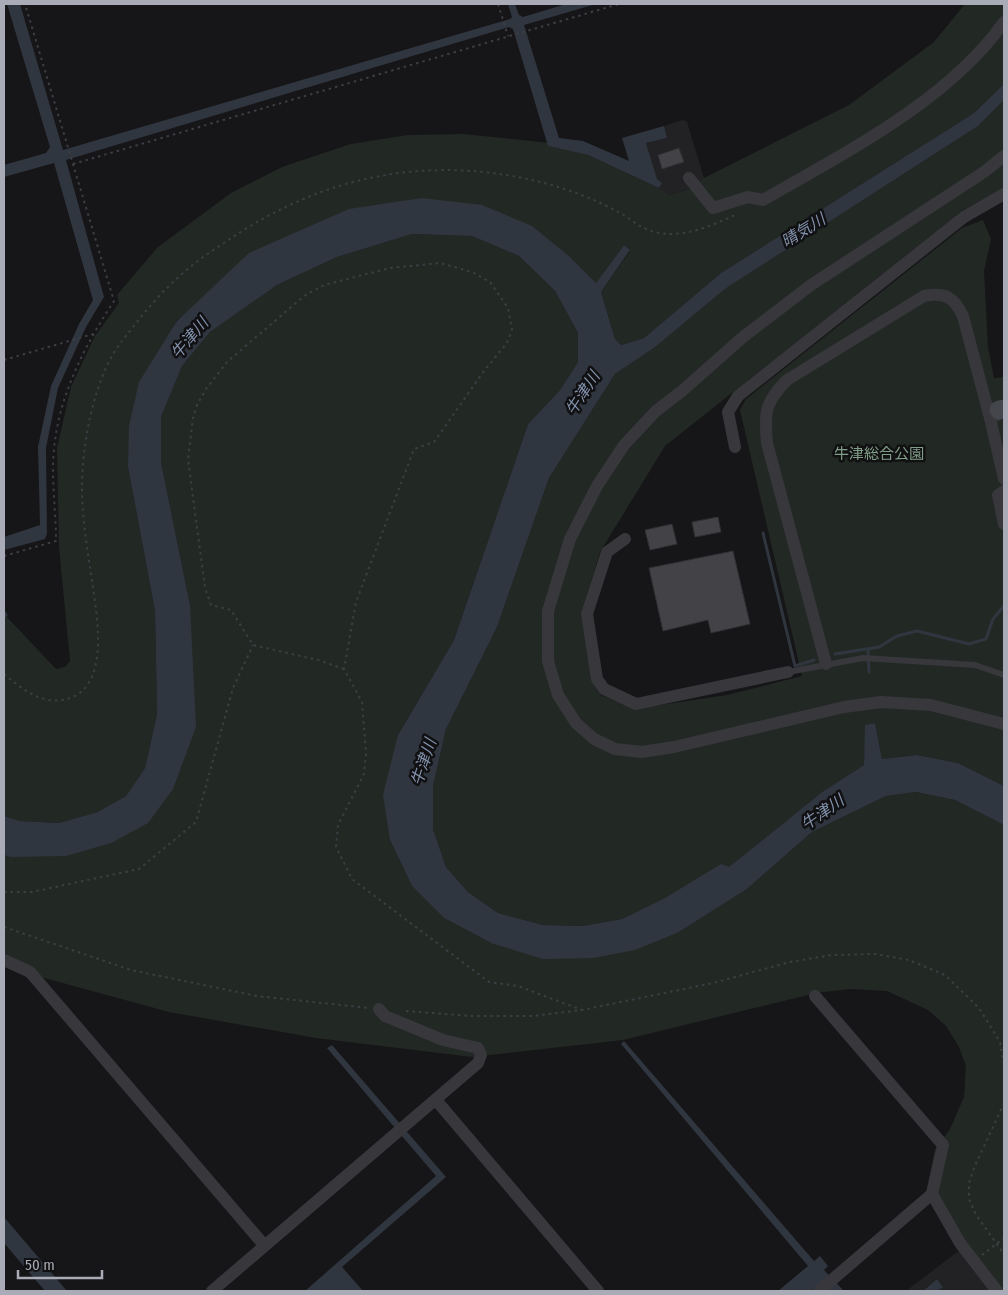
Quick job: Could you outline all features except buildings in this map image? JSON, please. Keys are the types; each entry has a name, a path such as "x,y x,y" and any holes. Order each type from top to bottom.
{"street":[{"path":"689,178 713,208 748,197 764,200 875,134 941,88 971,63 1004,22"},
{"path":"1004,156 984,172 811,285 743,337 682,391 656,411 624,445 597,486 570,539 548,611 548,661 558,695 576,724 594,739 615,749 642,752 674,747 844,707 881,702 931,705 1004,724"},
{"path":"735,447 728,412 738,396 964,217 1004,194"},
{"path":"826,664 767,443 764,417 774,393 787,380 924,296 937,294 949,296 957,303 964,316 998,412 1004,479"},
{"path":"1004,491 998,495 1002,505 1004,524"},
{"path":"625,539 608,552 587,614 597,679 604,689 636,704 788,672"},
{"path":"4,960 30,972 264,1245"},
{"path":"815,996 943,1145 932,1194 821,1290"},
{"path":"212,1291 478,1063 481,1055 478,1048 443,1040 385,1016 379,1009"},
{"path":"436,1100 598,1291"},
{"path":"932,1194 960,1243 998,1291"}],"lane":[{"path":"788,672 863,658 975,664 1004,675"}],"path":[{"path":"4,556 56,541 54,449 68,388 92,334 114,301 24,4"},
{"path":"498,4 508,36"},
{"path":"73,164 619,4"},
{"path":"4,674 19,687 41,699 66,699 77,695 88,686 94,671 98,650 98,627 83,517 82,488 84,450 94,402 118,345 139,319 171,283 207,254 250,224 304,198 365,178 414,171 465,169 510,175 558,187 618,211 644,229 665,234 684,233 714,225 739,213"},
{"path":"344,669 318,660 253,645 231,610 211,605 208,596 188,459 193,418 206,389 227,362 304,296 324,285 390,268 440,263 472,272 490,282 508,308 512,330 508,343 484,371 434,442 414,449 356,602 344,669 362,702 366,754 364,774 338,824 336,847 352,879 489,982 518,986 582,1010"},
{"path":"4,360 92,334"},
{"path":"4,892 32,892 139,869 196,822 233,688 253,645"},
{"path":"4,927 131,970 256,996 470,1016 533,1016 582,1010 713,983 790,962 832,955 875,954 908,960 945,975 979,1008 1000,1042 1004,1065"},
{"path":"1004,1103 969,1183 969,1199 976,1215 1004,1254"},
{"path":"974,1262 1004,1238"}],"shaded area":[{"path":"683,120 687,122 704,178 687,190 669,195 659,188 662,183 657,180 646,143 667,138 664,126"},
{"path":"960,1250 993,1291 937,1291 943,1286 937,1279 923,1291 906,1291"}],"green space":[{"path":"965,4 1004,4 1004,84 974,113 721,273 644,338 621,345 615,339 601,292 630,251 624,245 596,283 570,257 422,198 177,320 128,467 155,611 157,714 145,768 126,796 99,812 59,823 20,821 4,816 4,614 56,669 65,667 70,661 59,547 57,448 71,387 95,336 119,303 117,295 158,247 231,193 282,167 351,144 408,135 464,134 550,143 548,146 588,155 659,188 669,195 687,190 704,178 849,105 934,42"},
{"name":"牛津総合公園","path":"1004,100 1004,188 963,210 665,446 600,552 581,615 593,684 601,695 634,709 727,695 802,676 740,410 746,399 962,228 983,220 991,239 984,271 988,347 994,378 1004,377 1004,786 958,763 917,755 882,759 875,723 866,725 864,765 822,792 729,867 622,919 582,926 543,925 498,913 468,892 446,867 433,829 433,786 446,729 497,627 549,478 615,374 654,348 725,289 978,126"},
{"path":"412,234 472,236 519,256 555,291 578,333 578,362 560,390 528,424 454,640 398,735 390,840 412,886 444,918 491,943 679,932 747,889 812,832 886,796 916,792 955,800 1004,825 1004,1291 993,1291 926,1192 935,1150 950,1129 964,1097 966,1066 959,1047 946,1026 928,1010 887,991 850,989 816,993 623,1040 472,1057 316,1038 169,1012 4,967 4,855 10,857 148,823 190,605 161,462 161,417 182,366 210,332 277,285 337,257"}],"water":[{"path":"7,4 20,4 63,150 510,19 512,17 508,4 515,4 519,15 523,17 566,4 596,4 524,25 559,138 583,141 629,161 622,138 664,126 667,138 646,143 657,179 662,183 659,188 588,155 548,146 513,29 509,27 66,160 104,297 86,327 58,388 46,448 47,534 45,539 4,550 4,537 40,525 38,447 51,386 79,324 93,300 54,163 4,177 4,165 46,153 50,147"},
{"path":"1004,84 1004,100 978,126 725,289 654,348 615,374 549,478 497,627 446,729 433,786 433,829 446,867 468,892 498,913 543,925 582,926 622,919 665,898 721,864 729,867 822,792 864,765 865,725 875,723 882,759 917,755 958,763 1004,786 1004,825 955,800 916,792 886,796 812,832 747,889 679,932 635,950 593,958 543,959 491,943 444,918 412,886 390,840 383,795 398,735 454,640 528,424 560,390 578,362 578,333 555,291 519,256 472,236 412,234 337,257 277,285 210,332 182,366 161,417 161,462 190,605 196,727 173,789 148,823 111,843 66,856 10,857 4,855 4,816 20,821 59,823 98,812 126,796 145,768 157,714 155,611 128,467 129,426 139,382 177,321 249,253 349,209 422,198 482,205 532,226 570,257 596,283 624,245 630,250 601,292 615,339 621,345 644,338 721,273 974,113"},
{"path":"624,1041 814,1261 820,1256 828,1266 824,1270 844,1291 827,1291 821,1283 811,1291 778,1291 808,1266 621,1044"},
{"path":"332,1045 446,1177 342,1267 363,1291 305,1291 436,1176 327,1048"},
{"path":"4,1217 67,1291 45,1291 4,1243"},
{"path":"937,1279 943,1287 937,1291 923,1291"}],"waterway":[{"path":"763,533 795,666 814,660"},
{"path":"835,654 879,647 897,636 917,631 969,644 986,639 993,619 1004,606"},
{"path":"4,612 6,615 4,617"},
{"path":"868,650 869,672"}],"water label":[{"name":"晴気川","path":"803,230"},
{"name":"牛津川","path":"189,338"},
{"name":"牛津川","path":"582,393"},
{"name":"牛津川","path":"423,762"},
{"name":"牛津川","path":"822,812"}]}
